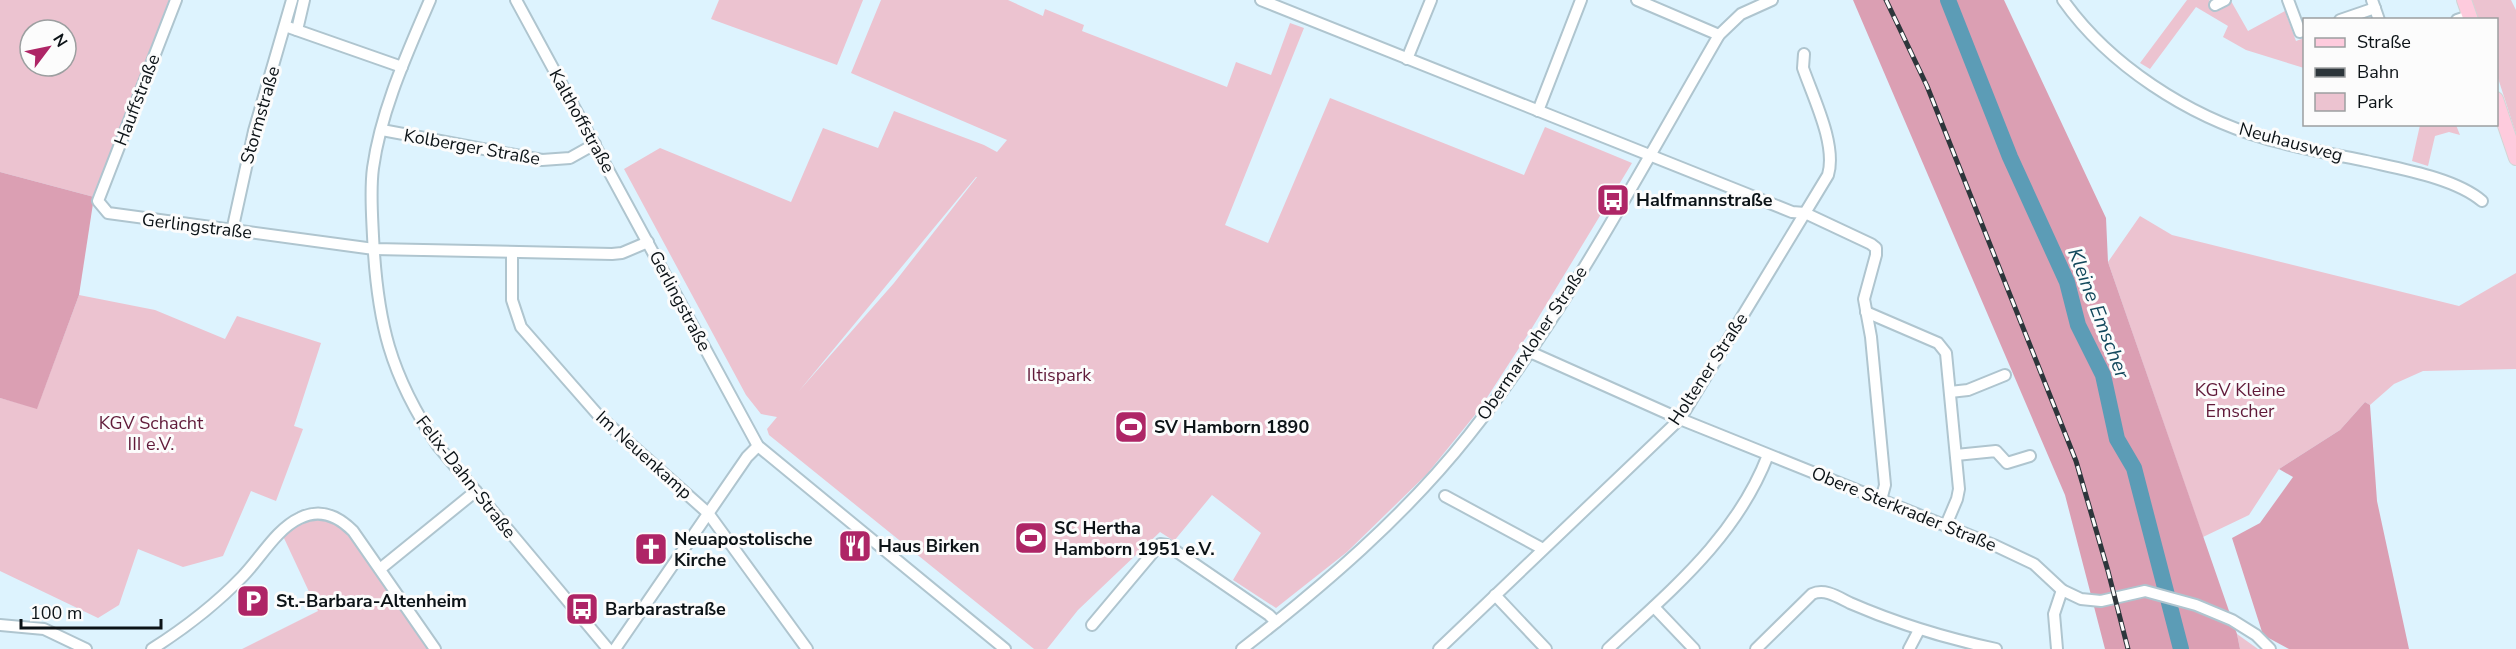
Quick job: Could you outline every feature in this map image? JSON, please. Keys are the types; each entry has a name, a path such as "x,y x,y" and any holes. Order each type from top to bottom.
{"main road":[{"path":"2464,0 2466,18"},
{"path":"2498,105 2516,158"}],"street":[{"name":"Hauffstraße","path":"98,201 176,0"},
{"name":"Stormstraße","path":"232,231 254,130 292,0"},
{"path":"297,30 304,0"},
{"name":"Felix-Dahn-Straße","path":"430,0 402,67 382,130 373,169 374,249 385,338 400,382 417,415 438,446 608,649"},
{"name":"Kalthoffstraße","path":"516,0 648,242"},
{"path":"1261,0 1648,156 1792,212 1805,213 1876,248 1864,299 1871,337 1885,485 1881,500"},
{"path":"1407,59 1431,0"},
{"path":"1538,111 1581,0"},
{"path":"1637,0 1719,35"},
{"name":"Obermarxloher Straße","path":"1242,649 1352,557 1429,481 1468,435 1530,352 1573,288 1719,35 1741,14 1772,0"},
{"name":"Neuhausweg","path":"2063,0 2098,40 2130,68 2178,100 2222,122 2263,138 2412,172 2459,188 2482,201"},
{"path":"2288,0 2300,32 2303,31"},
{"path":"2344,18 2374,4"},
{"path":"285,26 402,67"},
{"name":"Holtener Straße","path":"1439,649 1680,419 1828,176 1831,158 1803,68 1804,54"},
{"name":"Kolberger Straße","path":"382,130 542,160 570,158 595,144"},
{"name":"Gerlingstraße","path":"98,201 102,208 113,216 374,249 612,254 622,253 648,242 758,446 1005,649"},
{"name":"Im Neuenkamp","path":"512,252 512,300 521,327 599,416 708,513 807,649"},
{"path":"1866,312 1938,343 1944,348 1959,489 1946,525"},
{"name":"Obere Sterkrader Straße","path":"1530,352 1680,419 1946,525 2034,564 2062,590 2081,599 2101,601 2145,591 2196,605 2232,620 2256,635 2271,649"},
{"path":"1950,392 1968,390 2005,375"},
{"path":"615,649 747,457 758,446"},
{"path":"1956,454 1996,451 2007,463 2030,456"},
{"path":"1608,649 1701,561 1723,535 1757,485 1768,455"},
{"path":"380,569 476,491"},
{"path":"1444,496 1543,549"},
{"path":"163,649 230,589 288,525 307,515 325,513 345,523 435,649"},
{"path":"1092,625 1160,544 1167,545 1276,622"},
{"path":"2057,649 2054,615 2062,590"},
{"path":"1756,649 1812,594 1818,591 1824,591 1885,618 1919,630 1996,649"},
{"path":"1495,595 1546,649"},
{"path":"1654,607 1694,649"},
{"path":"0,625 44,629 68,638 86,649"},
{"path":"152,649 185,627"},
{"path":"1909,649 1919,630"}],"green space":[{"path":"0,0 169,0 94,197 0,172"},
{"path":"719,0 863,0 837,65 711,19"},
{"name":"Iltispark","path":"881,0 1008,0 1043,16 1045,9 1084,25 1082,31 1227,87 1236,62 1271,75 1290,23 1304,28 1225,225 1268,243 1330,98 1524,175 1545,127 1632,163 1532,328 1479,410 1427,474 1347,552 1276,608 1233,580 1261,533 1212,495 1174,541 1160,532 1078,610 1047,649 1034,649 769,435 767,429 777,417 761,414 746,395 624,169 660,148 791,202 823,128 878,148 894,111 997,152 1007,140 851,73","holes":["977,177 894,283 799,391"]},
{"path":"2187,0 2209,0 2215,9 2231,1 2248,31 2285,11 2296,41 2303,38 2303,68 2246,50 2223,37 2228,26 2196,7 2150,69 2140,63"},
{"path":"2471,0 2511,0 2516,10 2516,134 2498,78 2498,18 2478,18"},
{"path":"2420,126 2456,126 2460,135 2449,132 2435,136 2428,166 2412,161"},
{"name":"KGV Kleine Emscher","path":"2140,216 2172,235 2459,306 2516,273 2516,369 2423,371 2394,384 2370,405 2365,402 2340,430 2279,469 2249,515 2203,537 2108,262"},
{"name":"KGV Schacht III e.V.","path":"79,295 155,310 225,339 237,316 321,343 294,426 303,429 276,501 251,491 223,556 183,567 138,549 119,605 98,618 0,571 0,398 37,408"},
{"path":"325,518 339,523 358,544 432,649 242,649 318,611 283,536 302,522"},
{"path":"2237,634 2258,649 2240,649"}],"shaded area":[{"path":"1853,0 2004,0 2106,218 2108,262 2237,634 2240,649 2105,649 2065,495"},
{"path":"0,172 94,197 79,295 37,409 0,398"},
{"path":"2365,402 2370,405 2377,501 2409,649 2289,649 2263,635 2232,538 2260,523 2293,477 2279,469 2340,430"}],"waterway":[{"name":"Kleine Emscher","path":"1948,0 2010,157 2067,282 2078,325 2103,375 2117,439 2134,468 2181,649"}],"railway":[{"path":"1886,0 1927,86 2076,461 2128,649"}],"place":[{"name":"Halfmannstraße","path":"1613,200"},
{"name":"SV Hamborn 1890","path":"1131,427"},
{"name":"SC Hertha Hamborn 1951 e.V.","path":"1031,538"},
{"name":"Haus Birken","path":"855,546"},
{"name":"Neuapostolische Kirche","path":"651,549"},
{"name":"St.-Barbara-Altenheim","path":"253,601"},
{"name":"Barbarastraße","path":"582,609"}]}
